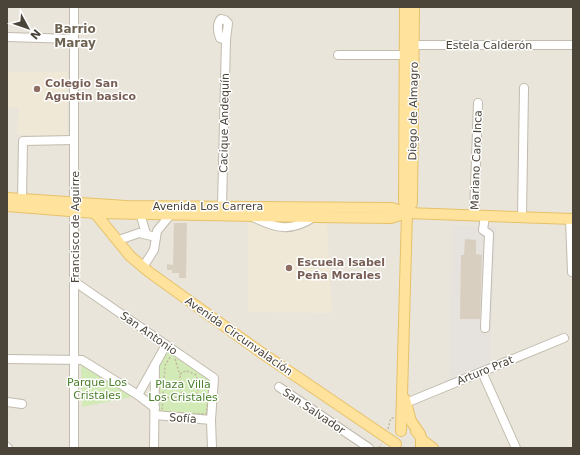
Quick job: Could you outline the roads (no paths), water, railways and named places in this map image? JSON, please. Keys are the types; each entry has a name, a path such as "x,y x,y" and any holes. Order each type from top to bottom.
{"main road":[{"name":"Diego de Almagro","path":"401,431 408,213 412,203 408,48 405,7"},
{"name":"Diego de Almagro","path":"408,48 414,7"},
{"name":"Avenida Los Carrera","path":"7,198 74,207 95,213 390,218 408,213"},
{"name":"Avenida Los Carrera","path":"7,206 392,208 408,213 572,219"},
{"name":"Avenida Circunvalación","path":"95,213 119,240 130,256 143,267 259,351 397,447"},
{"name":"Diego de Almagro","path":"402,383 411,422 421,441"},
{"path":"401,431 411,429 421,441 433,448"},
{"name":"Avenida Circunvalación","path":"397,447 397,437 401,431"}],"street":[{"name":"Francisco de Aguirre","path":"74,7 74,448"},
{"path":"7,37 74,39"},
{"name":"Cacique Andequín","path":"222,206 226,40"},
{"name":"Estela Calderón","path":"338,55 408,48 573,45"},
{"path":"522,218 524,88"},
{"name":"Mariano Caro Inca","path":"474,216 478,103"},
{"path":"22,199 23,141 74,140"},
{"path":"140,213 146,234"},
{"path":"143,267 154,250 157,231 171,214"},
{"path":"485,216 484,230 489,234 485,328"},
{"path":"572,219 572,272"},
{"path":"119,240 140,233 156,237"},
{"name":"San Antonio","path":"75,282 214,378 211,420"},
{"name":"Arturo Prat","path":"406,403 564,338"},
{"path":"138,395 166,345"},
{"path":"7,358 64,361 74,359"},
{"name":"Sofía","path":"74,359 82,360 138,395 155,412 211,420"},
{"path":"154,448 155,365"},
{"path":"482,372 516,448"},
{"name":"San Salvador","path":"279,387 367,448"},
{"path":"7,402 22,404"},
{"path":"211,420 212,448"}],"place":[{"name":"Colegio San Agustin basico","path":"37,89"},
{"name":"Escuela Isabel Peña Morales","path":"289,268"}],"district":[{"name":"Barrio Maray","path":"75,36"}],"park label":[{"name":"Parque Los Cristales","path":"97,388"},
{"name":"Plaza Villa Los Cristales","path":"183,390"}]}
